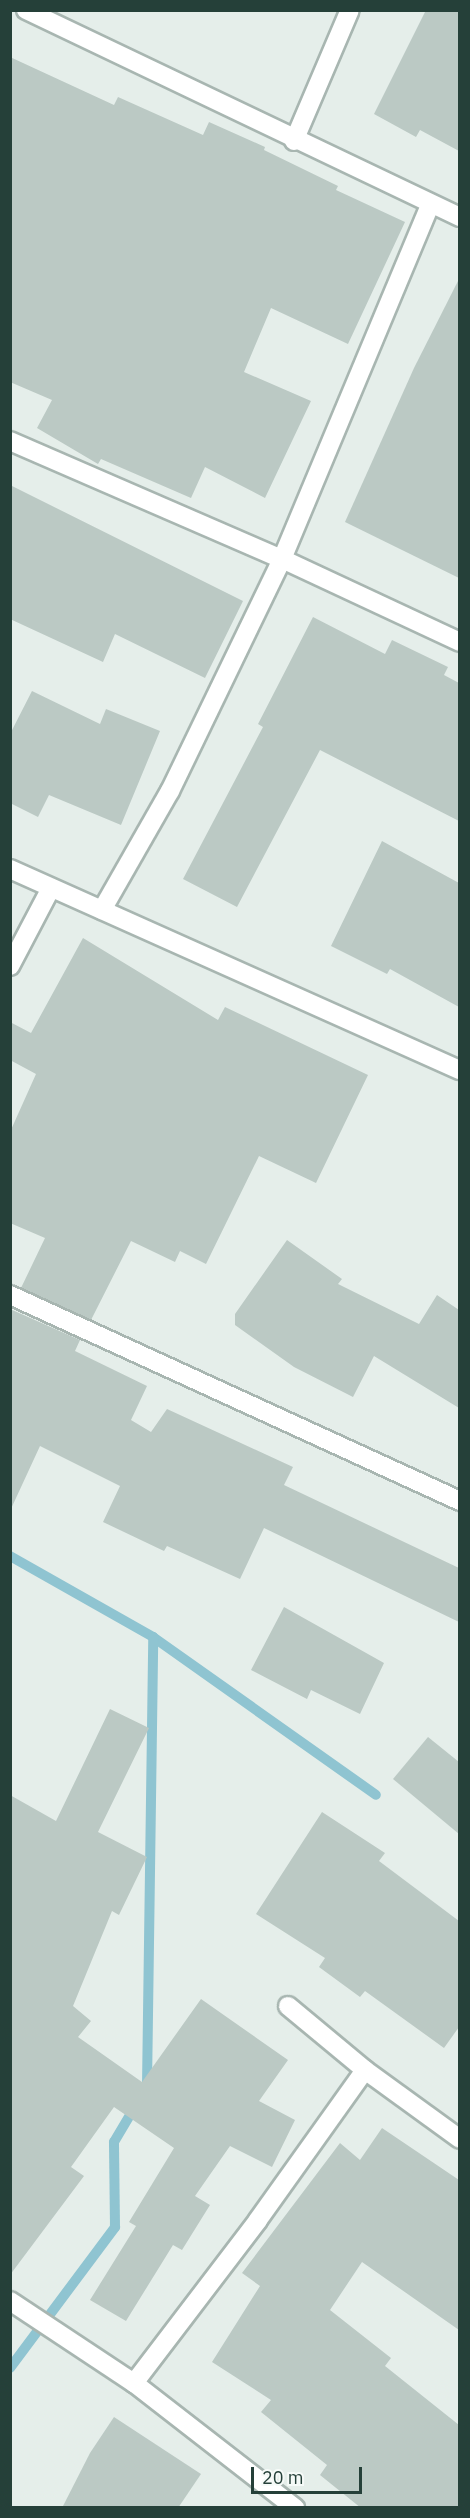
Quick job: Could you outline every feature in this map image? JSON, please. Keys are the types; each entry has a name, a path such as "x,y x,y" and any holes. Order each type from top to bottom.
{"street":[{"path":"26,10 294,141 430,206 459,217"},
{"path":"294,141 350,10"},
{"path":"102,910 170,791 282,559 430,206"},
{"path":"10,441 282,559 459,642"},
{"path":"10,869 459,1070"},
{"path":"10,966 51,888"},
{"path":"10,1295 459,1501"},
{"path":"288,2006 365,2070 459,2139"},
{"path":"134,2383 258,2220 365,2070"},
{"path":"12,2302 134,2383 295,2508"}],"building":[{"path":"426,10 459,10 459,151 420,130 416,137 374,114"},
{"path":"10,57 114,105 118,97 203,135 209,122 265,147 264,150 338,186 336,190 405,222 348,344 271,308 244,372 311,401 265,498 205,467 191,498 101,459 98,464 37,428 52,400 10,382"},
{"path":"459,279 459,578 345,522 414,368"},
{"path":"10,485 243,601 205,678 115,634 103,662 10,619"},
{"path":"313,617 385,654 392,640 448,667 444,675 459,683 459,821 320,750 237,907 183,879 263,727 258,724"},
{"path":"32,691 100,724 106,709 160,731 121,825 49,795 38,817 10,803 10,734"},
{"path":"382,841 459,883 459,1007 390,969 387,974 331,946"},
{"path":"83,938 218,1020 225,1007 368,1075 316,1183 259,1156 206,1264 180,1251 175,1262 131,1241 91,1320 21,1288 45,1238 10,1223 10,1132 36,1074 10,1060 10,1022 31,1033"},
{"path":"287,1240 342,1279 338,1284 419,1324 437,1295 459,1310 459,1408 374,1356 353,1397 294,1367 235,1325 235,1314"},
{"path":"10,1309 80,1340 75,1351 147,1386 131,1420 151,1432 167,1409 293,1467 284,1485 459,1568 459,1622 264,1528 240,1579 167,1546 164,1551 103,1522 120,1486 40,1446 10,1511"},
{"path":"284,1607 384,1663 360,1714 311,1690 307,1699 251,1670"},
{"path":"110,1709 149,1728 98,1832 147,1857 119,1915 112,1911 73,2006 91,2021 78,2037 142,2082 201,1999 288,2060 259,2101 295,2120 272,2167 230,2146 195,2196 210,2205 182,2250 173,2245 126,2321 90,2300 136,2226 129,2222 174,2148 114,2107 71,2167 84,2176 10,2275 10,1795 56,1821"},
{"path":"428,1737 459,1762 459,1834 393,1779"},
{"path":"322,1812 385,1853 379,1861 459,1921 459,2027 444,2048 365,1991 360,1997 319,1967 325,1958 256,1914"},
{"path":"382,2128 459,2180 459,2330 362,2262 330,2310 391,2358 385,2366 459,2425 459,2508 361,2508 320,2475 327,2465 261,2412 271,2400 212,2362 260,2286 242,2273 340,2143 360,2160"},
{"path":"114,2417 201,2474 178,2508 62,2508 90,2453"}],"waterway":[{"path":"10,1556 153,1637 376,1795"},
{"path":"147,2086 153,1637"},
{"path":"10,2368 115,2227 114,2142 136,2105"}]}
